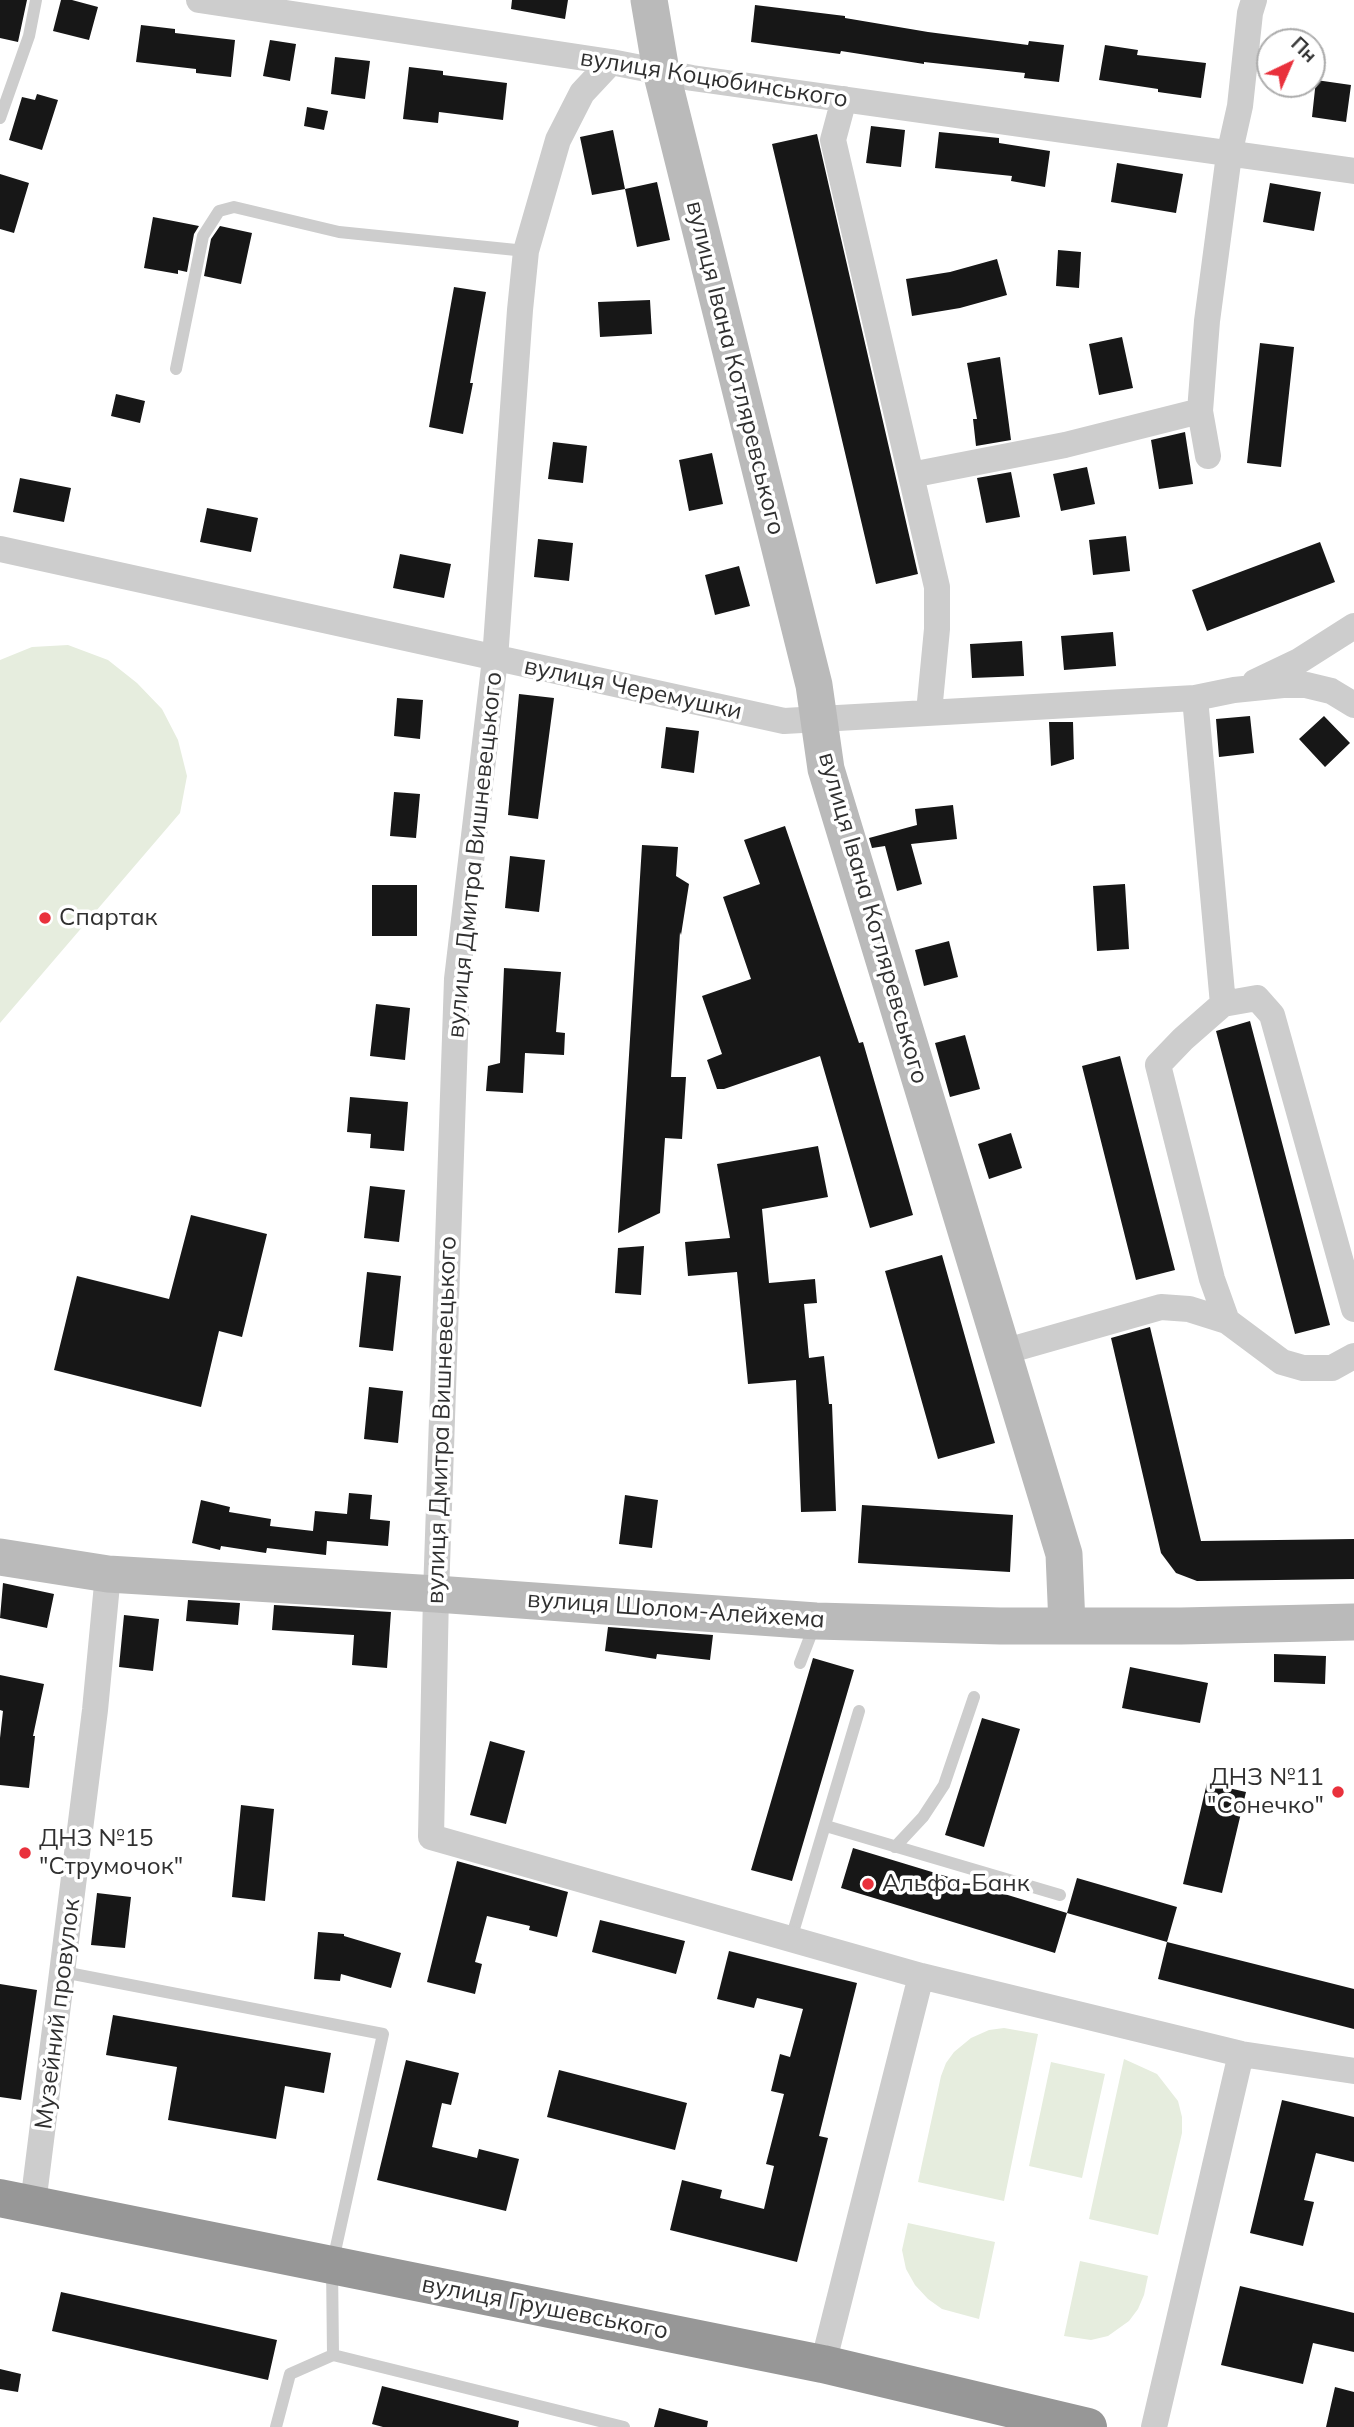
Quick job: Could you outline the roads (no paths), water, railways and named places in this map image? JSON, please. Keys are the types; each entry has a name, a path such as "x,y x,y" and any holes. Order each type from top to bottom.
{"highway":[{"name":"вулиця Грушевського","path":"17,2201 823,2364 1088,2427"}],"street":[{"name":"вулиця Коцюбинського","path":"199,0 844,99 1354,171"},
{"name":"вулиця Івана Котляревського","path":"649,0 661,71 814,685 826,769 1064,1554 1068,1625"},
{"path":"1208,456 1200,411 1207,321 1229,155 1240,106 1250,13 1254,0"},
{"name":"вулиця Дмитра Вишневецького","path":"611,62 582,93 558,140 526,251 520,310 495,659 457,979 436,1594 431,1837 791,1939"},
{"path":"844,99 834,140 937,587 937,629 929,712"},
{"path":"911,475 1065,445 1200,411"},
{"name":"вулиця Черемушки","path":"0,549 784,721 1195,698 1234,690 1306,685 1331,691 1354,705"},
{"name":"вулиця Черемушки","path":"1234,690 1274,674 1354,626"},
{"path":"1195,698 1223,1004"},
{"path":"1227,1321 1212,1279 1158,1065 1223,1004 1257,998 1272,1015 1354,1310"},
{"path":"1003,1352 1161,1307 1189,1309 1227,1321 1282,1362 1303,1368 1332,1368 1354,1356"},
{"name":"вулиця Шолом-Алейхема","path":"0,1557 108,1574 816,1621 1000,1626 1354,1622"},
{"name":"Музейний провулок","path":"17,2201 63,1972 95,1710 108,1574"},
{"path":"791,1939 921,1976 1241,2054 1354,2071"},
{"path":"823,2364 921,1976"},
{"path":"1154,2427 1241,2054"}],"lane":[{"path":"0,118 29,36 36,0"},
{"path":"176,369 203,236 219,211 234,207 339,232 526,251"},
{"path":"800,1662 816,1621"},
{"path":"895,1847 923,1817 944,1785 974,1697"},
{"path":"791,1939 859,1711"},
{"path":"826,1826 1060,1895"},
{"path":"63,1972 383,2034 332,2265 333,2355"},
{"path":"276,2427 290,2374 333,2355 624,2427"}],"place":[{"name":"Спартак","path":"45,918"},
{"name":"ДНЗ №11 \"Сонечко\"","path":"1338,1792"},
{"name":"ДНЗ №15 \"Струмочок\"","path":"25,1853"},
{"name":"Альфа-Банк","path":"868,1884"}]}
